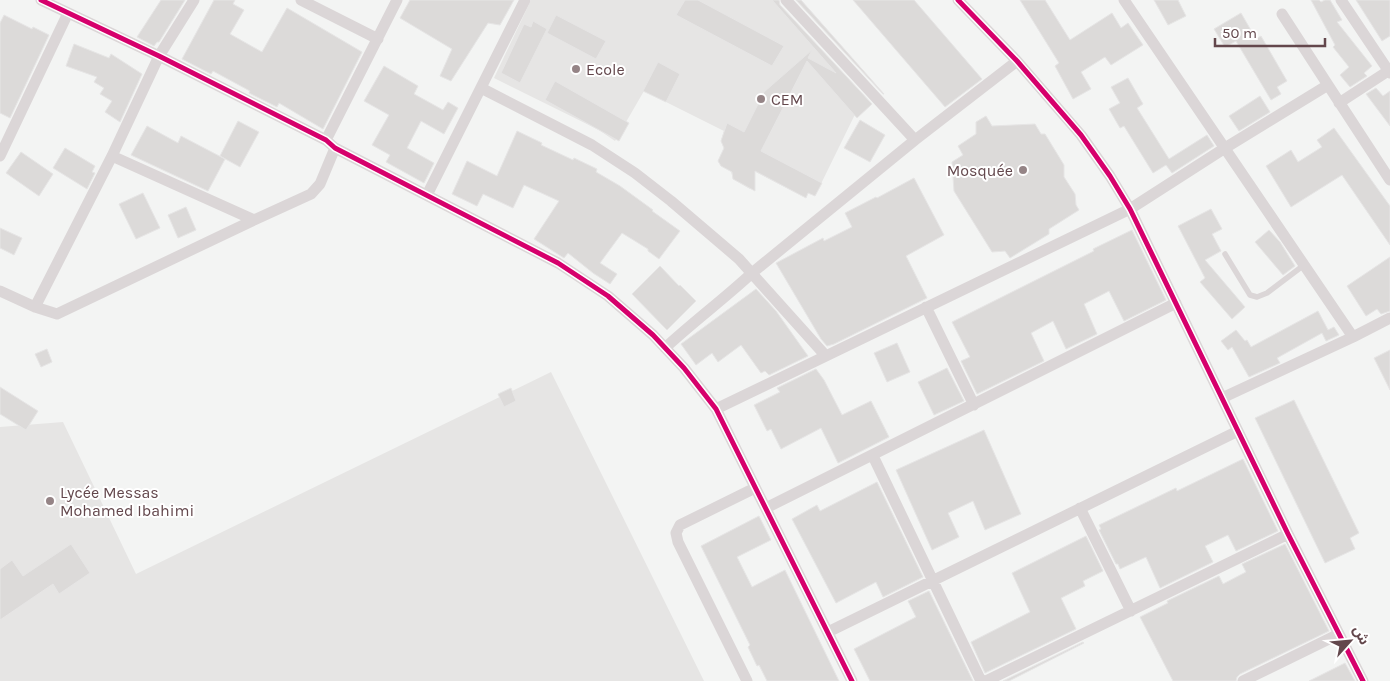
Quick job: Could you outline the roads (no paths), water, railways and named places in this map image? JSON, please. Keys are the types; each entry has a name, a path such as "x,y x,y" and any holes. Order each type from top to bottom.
{"street":[{"path":"41,0 159,56 558,263 608,296 653,335 684,368 716,409 852,681"},
{"path":"36,307 112,156 159,56 194,0"},
{"path":"301,0 378,39"},
{"path":"0,290 36,307 57,314 311,194 320,184 330,144 397,0"},
{"path":"427,195 525,0"},
{"path":"786,0 916,140"},
{"path":"958,0 1018,61 1081,135 1110,176 1130,209 1288,534 1363,681"},
{"path":"1124,0 1353,337"},
{"path":"1339,103 1389,72 1341,0"},
{"path":"0,156 68,13"},
{"path":"1282,14 1390,180"},
{"path":"665,348 752,273 916,140 1018,61"},
{"path":"716,409 1130,209 1328,85"},
{"path":"481,88 592,145 635,173 671,200 739,259 825,355"},
{"path":"112,156 254,220"},
{"path":"766,508 1176,303"},
{"path":"926,307 974,405"},
{"path":"1222,398 1390,318"},
{"path":"828,632 1238,432"},
{"path":"873,456 981,681"},
{"path":"747,681 678,542 676,534 680,525 755,488"},
{"path":"1080,508 1130,611"},
{"path":"986,681 1288,534"},
{"path":"1244,681 1339,634"}],"lane":[{"path":"1225,254 1250,295 1257,297 1267,293 1304,264"}],"place":[{"name":"Ecole","path":"576,69"},
{"name":"CEM","path":"761,99"},
{"name":"Mosquée","path":"1023,170"},
{"name":"Lycée Messas Mohamed Ibahimi","path":"50,501"}]}
